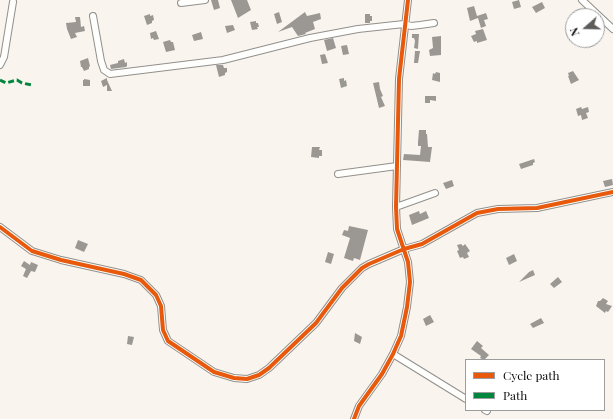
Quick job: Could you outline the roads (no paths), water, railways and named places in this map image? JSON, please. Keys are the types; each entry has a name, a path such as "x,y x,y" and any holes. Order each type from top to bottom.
{"street":[{"path":"181,3 205,0"},
{"path":"354,419 359,406 382,374 393,354 403,329 408,301 410,282 408,262 397,229 396,207 399,79 404,24 408,0"},
{"path":"582,0 613,29"},
{"path":"0,65 4,57 13,2"},
{"path":"93,16 101,61 104,70 110,74 223,60 310,38 358,29 404,24 411,26 434,23"},
{"path":"338,174 397,166"},
{"path":"0,227 32,251 61,260 124,274 141,280 156,295 161,306 163,330 168,341 214,372 234,378 247,379 259,375 269,368 316,323 342,288 362,268 369,264 404,249 422,244 477,213 498,209 537,208 613,192"},
{"path":"396,207 435,193"},
{"path":"393,354 465,397"}]}
